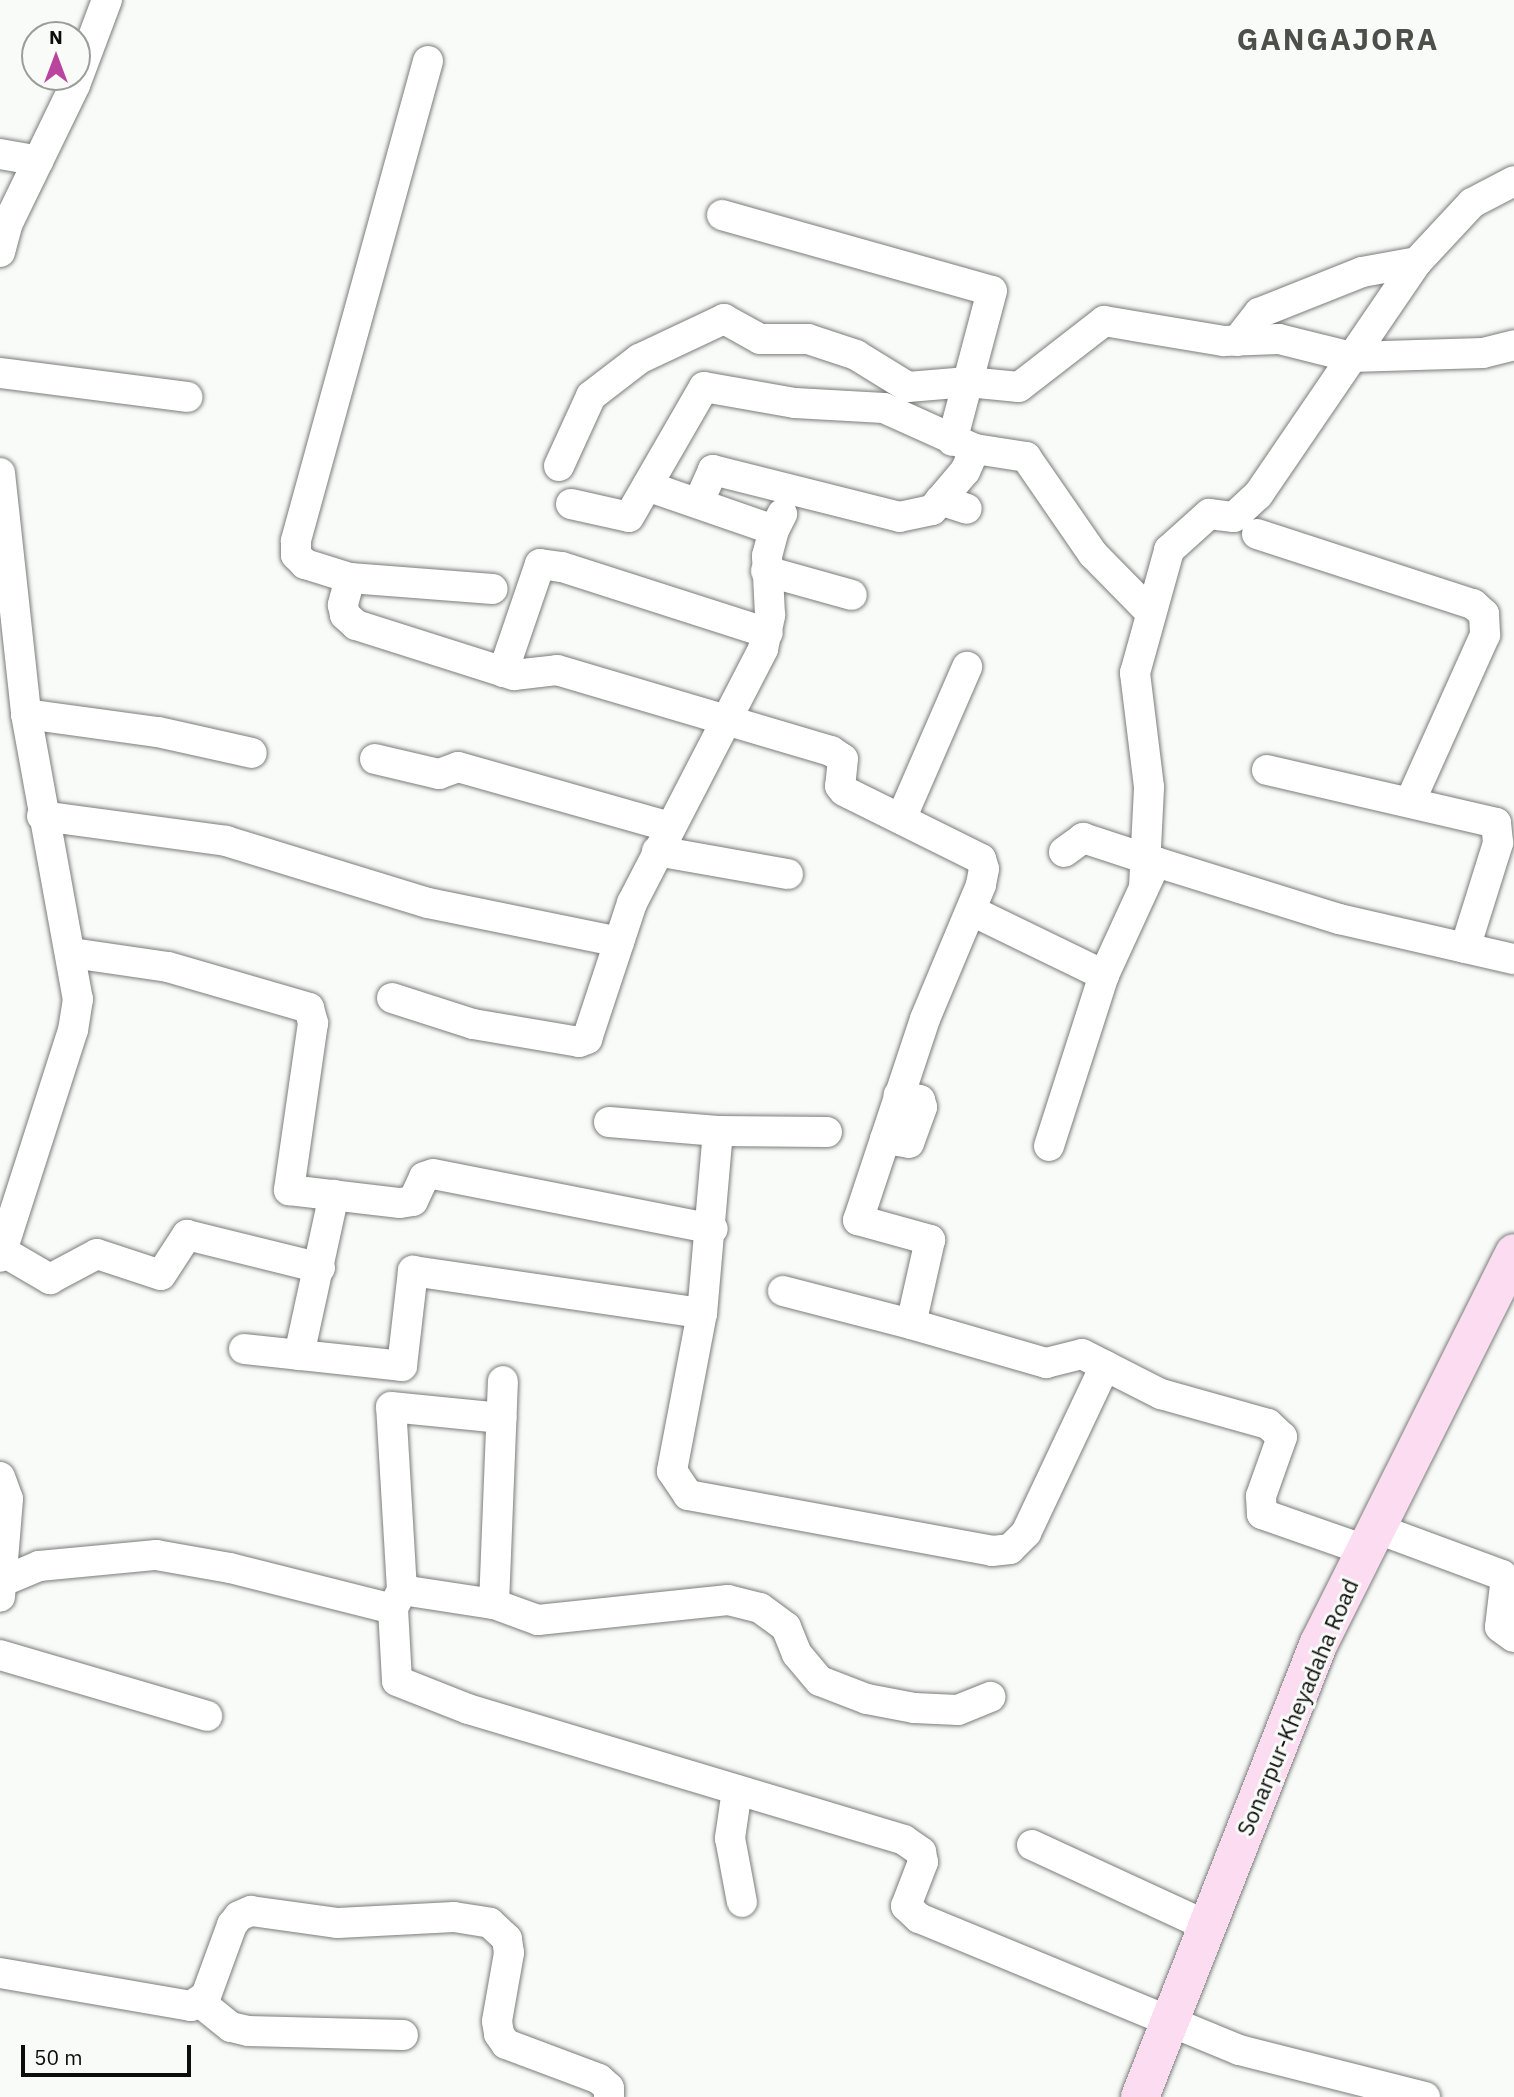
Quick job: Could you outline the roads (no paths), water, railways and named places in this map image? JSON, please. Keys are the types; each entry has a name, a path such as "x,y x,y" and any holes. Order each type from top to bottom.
{"main road":[{"name":"Sonarpur-Kheyadaha Road","path":"1140,2097 1166,2022 1319,1643 1514,1253"}],"street":[{"path":"0,252 8,223 75,85 107,0"},
{"path":"428,61 296,541 296,555 305,564 351,578 493,589"},
{"path":"0,154 38,161"},
{"path":"1049,1146 1104,975 1149,869 1149,787 1135,673 1169,550 1209,514 1234,517 1258,495 1417,262 1472,203 1514,180"},
{"path":"698,503 713,470 900,517 954,505 965,471 963,445 968,382 992,291 723,215"},
{"path":"1237,341 1259,313 1362,272 1417,262"},
{"path":"559,466 591,396 639,359 724,319 760,340 808,340 856,355 908,387 968,382 1019,387 1104,321 1179,336 1237,341 1279,340 1351,357 1483,353 1514,345"},
{"path":"0,373 187,397"},
{"path":"571,504 629,516 704,387 796,403 884,408 963,445 1026,457 1093,554 1151,613"},
{"path":"647,486 774,530"},
{"path":"1,491 26,714 42,816 72,953 78,999 72,1030 1,1254 50,1279 97,1254 161,1275 187,1235 320,1268"},
{"path":"391,998 473,1024 579,1042 594,1028 619,942 664,839 768,633 766,571 774,530 793,491"},
{"path":"1257,534 1472,604 1484,614 1485,635 1410,802"},
{"path":"503,672 540,565 550,563 768,633"},
{"path":"766,571 852,595"},
{"path":"351,578 343,605 345,615 356,625 503,672 525,676 557,670 838,754 843,759 840,786 844,791 981,859 984,869 972,911 899,1095 858,1220 930,1240 911,1324"},
{"path":"901,819 967,667"},
{"path":"26,714 158,733 251,752"},
{"path":"375,759 439,774 458,767 664,839 788,874"},
{"path":"1267,770 1496,823 1499,831 1465,948"},
{"path":"42,816 226,841 428,903 619,942"},
{"path":"1064,852 1083,838 1149,869 1514,959"},
{"path":"972,911 1104,975"},
{"path":"72,953 168,967 309,1008 313,1023 289,1190 413,1201 424,1177 433,1174 713,1229"},
{"path":"610,1122 718,1131 827,1132"},
{"path":"718,1131 713,1229 702,1313 672,1471 688,1495 992,1551 1021,1543 1105,1366"},
{"path":"299,1355 334,1195"},
{"path":"244,1349 402,1366 413,1270 702,1313"},
{"path":"783,1291 911,1324 1032,1361 1058,1363 1074,1353 1161,1394 1278,1430 1282,1437 1261,1496 1262,1514 1370,1539 1502,1575 1505,1586 1500,1627 1514,1637"},
{"path":"494,1604 503,1381"},
{"path":"501,1418 391,1407 398,1600 397,1681 468,1709 915,1845 923,1862 906,1906 919,1918 1239,2050 1425,2097"},
{"path":"0,1477 8,1499 1,1591"},
{"path":"1,1591 39,1566 156,1555 398,1600 494,1604 538,1620 728,1600 760,1608 786,1627 797,1654 820,1681 867,1699 914,1708 958,1710 990,1696"},
{"path":"0,1655 207,1716"},
{"path":"737,1790 730,1838 742,1902"},
{"path":"1032,1845 1205,1925"},
{"path":"201,2003 232,1925 239,1916 251,1911 338,1923 454,1917 490,1923 507,1939 509,1953 497,2021 499,2034 506,2043 599,2079 610,2088 609,2097"},
{"path":"0,1973 173,2005 201,2003 231,2026 248,2031 403,2035"}],"district":[{"name":"GANGAJORA","path":"1338,39"}]}
